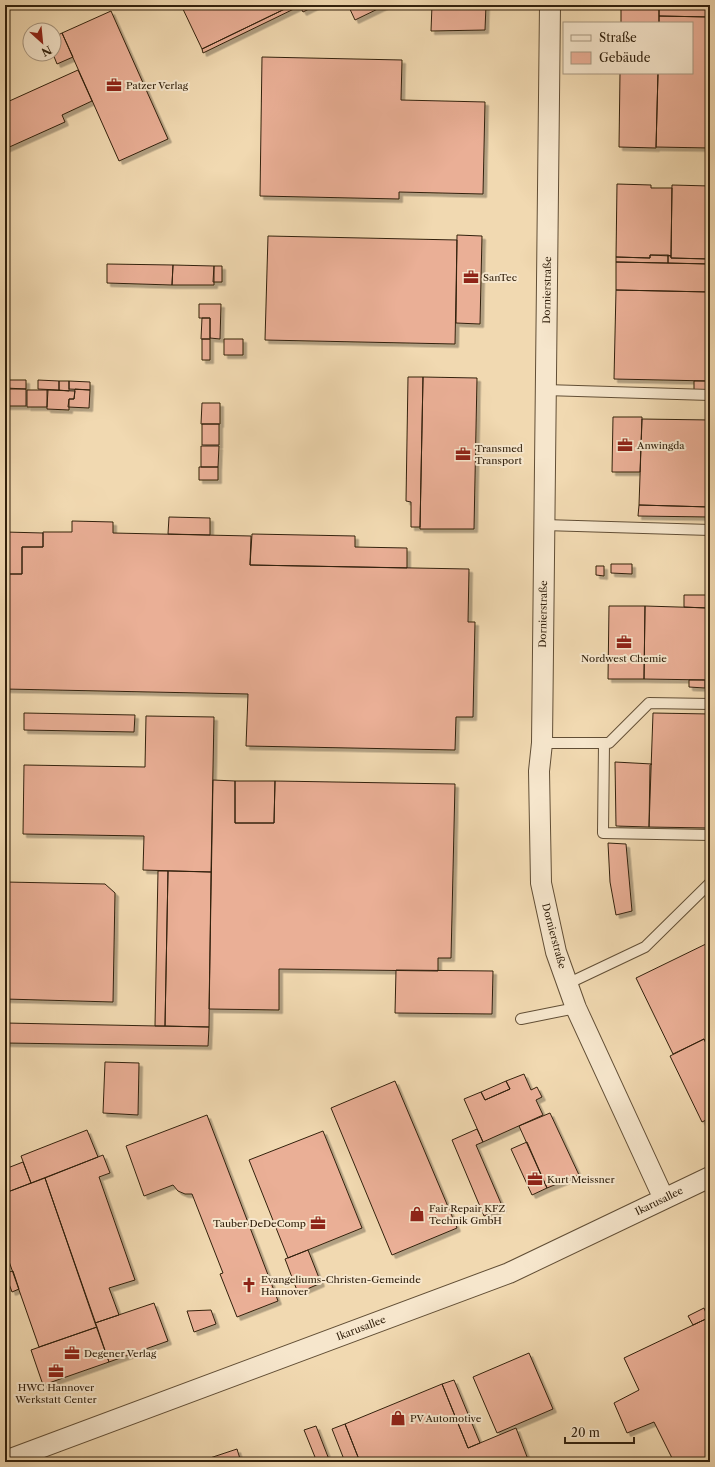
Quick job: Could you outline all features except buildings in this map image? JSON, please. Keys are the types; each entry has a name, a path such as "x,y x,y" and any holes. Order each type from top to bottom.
{"street":[{"name":"Dornierstraße","path":"550,5 542,743 539,772 540,883 556,952 576,1008 664,1199"},
{"name":"Ikarusallee","path":"5,1461 497,1277 710,1177"}],"lane":[{"path":"545,390 710,395"},
{"path":"544,525 710,530"},
{"path":"542,743 609,743 649,703 710,704"},
{"path":"604,743 603,833 710,835"},
{"path":"567,984 645,947 710,883"},
{"path":"521,1019 576,1008"}],"place":[{"name":"Patzer Verlag","path":"114,85"},
{"name":"SanTec","path":"471,277"},
{"name":"Anwingda","path":"625,445"},
{"name":"Transmed Transport","path":"463,454"},
{"name":"Nordwest Chemie","path":"624,642"},
{"name":"Kurt Meissner","path":"535,1179"},
{"name":"Fair Repair KFZ Technik GmbH","path":"417,1214"},
{"name":"Tauber DeDeComp","path":"318,1223"},
{"name":"Evangeliums-Christen-Gemeinde Hannover","path":"249,1285"},
{"name":"Degener Verlag","path":"72,1353"},
{"name":"HWC Hannover Werkstatt Center","path":"56,1371"},
{"name":"PV Automotive","path":"398,1418"}]}
